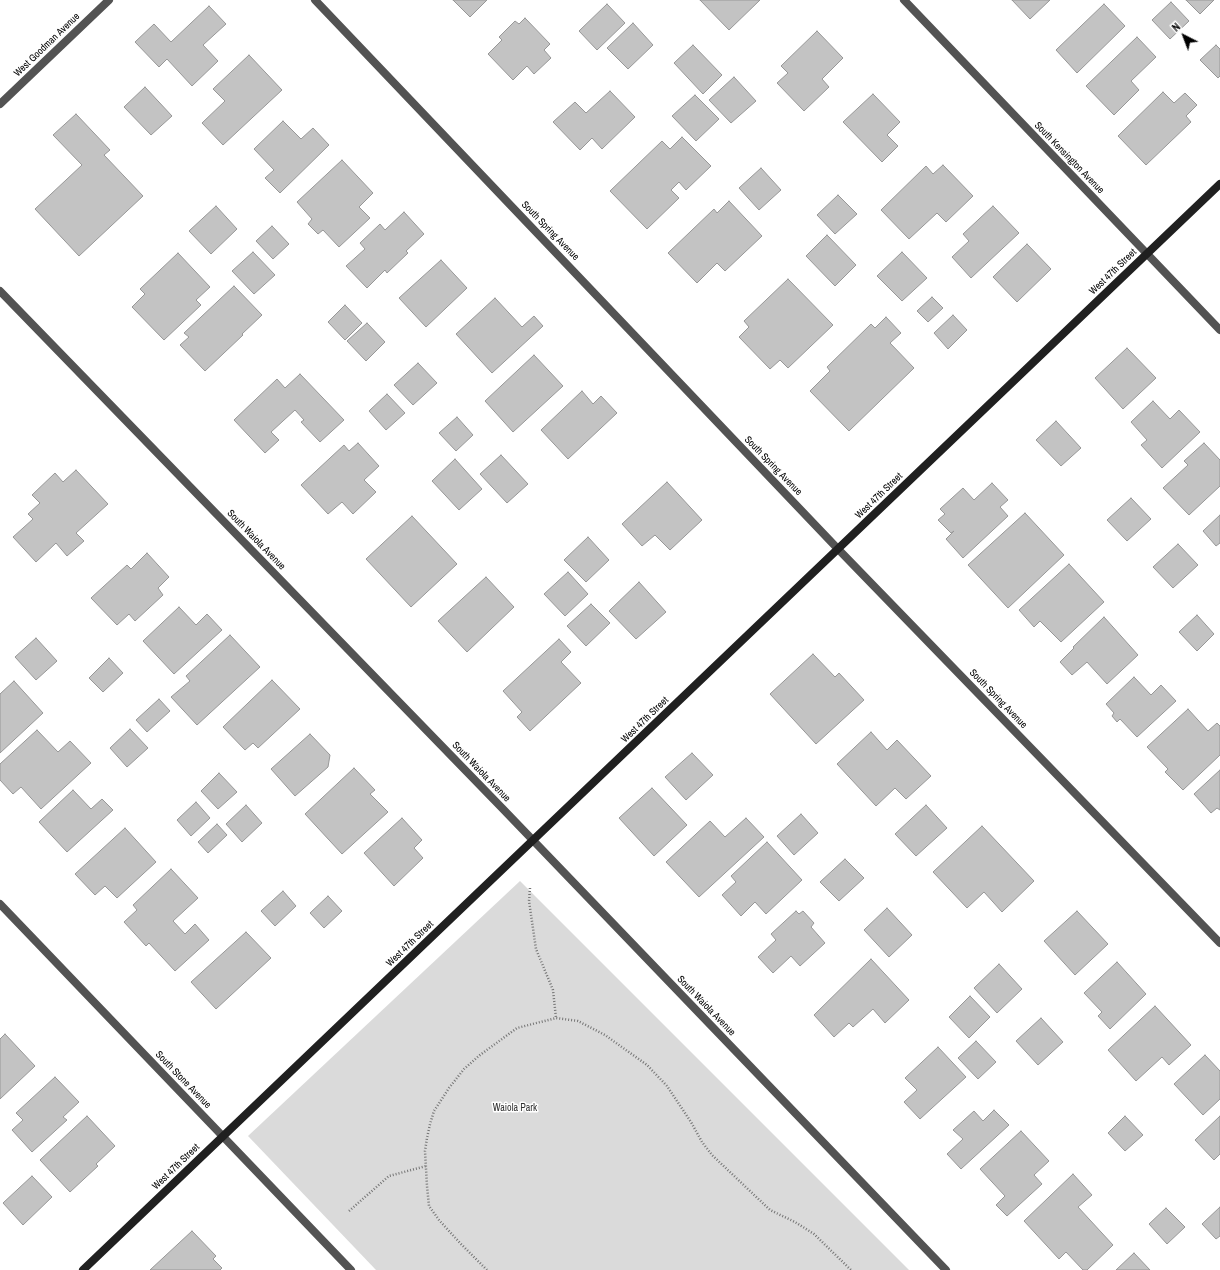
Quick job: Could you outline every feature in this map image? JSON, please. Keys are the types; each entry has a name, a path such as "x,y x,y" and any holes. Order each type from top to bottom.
{"main road":[{"name":"West 47th Street","path":"83,1270 1220,184"}],"street":[{"name":"West Goodman Avenue","path":"0,104 109,0"},
{"name":"South Spring Avenue","path":"315,0 838,549 1220,943"},
{"name":"South Kensington Avenue","path":"904,0 1220,330"},
{"name":"South Waiola Avenue","path":"0,291 533,840 946,1270"},
{"name":"South Stone Avenue","path":"0,904 351,1270"}],"path":[{"path":"530,888 529,901 536,949 553,990 556,1018"},
{"path":"487,1270 439,1220 430,1206 425,1151 434,1112 449,1088 464,1070 480,1055 517,1028 556,1018 578,1021 605,1034 647,1064 667,1086 691,1122 702,1142 712,1155 770,1210 796,1222 814,1234 851,1270"},
{"path":"349,1211 389,1176 426,1166"}],"green space":[{"name":"Waiola Park","path":"520,881 909,1270 376,1270 248,1136"}],"building":[{"path":"453,0 487,0 470,17"},
{"path":"700,0 760,0 729,30"},
{"path":"1012,0 1050,0 1030,19"},
{"path":"1186,0 1214,0 1200,14"},
{"path":"1171,2 1189,21 1170,39 1152,20"},
{"path":"607,4 625,23 597,50 579,31"},
{"path":"1104,4 1125,26 1077,73 1056,50"},
{"path":"209,6 226,24 203,45 218,61 192,86 167,59 159,67 135,42 154,24 171,42"},
{"path":"525,18 550,44 544,50 551,58 534,74 527,66 513,80 488,54 502,40 499,37 515,21 519,24"},
{"path":"633,23 653,45 628,69 607,48"},
{"path":"817,31 843,58 822,79 829,87 804,111 777,83 788,73 781,66"},
{"path":"1137,37 1156,57 1131,81 1139,90 1114,115 1086,86"},
{"path":"693,45 722,75 703,94 674,63"},
{"path":"1216,45 1220,49 1220,76 1218,78 1200,60"},
{"path":"249,55 282,90 223,145 202,123 225,101 213,89"},
{"path":"734,77 756,101 731,123 709,100"},
{"path":"145,87 172,116 151,135 124,107"},
{"path":"610,91 635,117 602,149 592,138 580,150 553,122 575,102 586,113"},
{"path":"1163,92 1174,103 1185,93 1197,105 1186,116 1191,122 1146,165 1118,136"},
{"path":"873,94 900,122 887,135 898,146 882,162 843,122"},
{"path":"695,95 719,119 696,141 672,116"},
{"path":"76,114 110,150 104,155 143,196 79,256 35,209 82,165 53,135"},
{"path":"283,121 301,139 313,128 329,145 280,193 265,178 274,170 254,149"},
{"path":"682,137 711,166 686,190 679,182 671,190 679,198 647,229 610,191 662,141 670,149"},
{"path":"342,160 373,193 359,207 370,218 339,247 323,230 318,234 308,224 312,219 297,202"},
{"path":"943,165 973,196 946,222 937,213 909,239 881,210 926,166 933,174"},
{"path":"761,168 781,190 759,210 739,188"},
{"path":"838,195 857,214 835,234 817,215"},
{"path":"729,201 762,236 725,271 717,263 697,283 668,253 714,209 717,213"},
{"path":"216,206 237,229 211,254 189,231"},
{"path":"993,206 1019,233 971,278 952,257 969,241 963,234"},
{"path":"404,212 424,234 406,251 408,253 387,273 385,270 367,288 346,266 365,249 360,243 380,224 385,230"},
{"path":"272,226 289,244 273,259 256,241"},
{"path":"827,235 856,265 835,286 806,256"},
{"path":"1027,244 1051,269 1017,302 993,277"},
{"path":"253,252 275,275 254,294 232,271"},
{"path":"902,252 927,278 902,301 877,276"},
{"path":"178,253 210,287 196,300 201,305 164,340 132,307 145,294 140,289"},
{"path":"441,260 467,288 426,327 399,298"},
{"path":"788,279 833,325 788,368 780,360 770,369 739,337 749,327 744,321"},
{"path":"234,286 262,315 205,371 180,345 189,337 184,333"},
{"path":"932,297 943,308 928,322 917,311"},
{"path":"495,298 522,327 534,316 543,326 492,373 456,334"},
{"path":"345,305 362,323 345,340 328,322"},
{"path":"953,315 967,330 948,349 934,333"},
{"path":"886,317 901,333 890,343 914,368 849,431 810,391 830,371 827,367 871,324 875,328"},
{"path":"367,323 385,342 366,361 347,341"},
{"path":"1127,348 1156,378 1123,409 1095,378"},
{"path":"534,355 563,386 513,432 485,401"},
{"path":"418,363 437,383 413,405 394,385"},
{"path":"300,374 344,420 320,442 301,422 304,420 295,410 271,432 279,440 265,453 234,420 277,379 285,388"},
{"path":"582,391 593,404 601,396 617,413 568,459 541,430"},
{"path":"387,394 405,413 386,430 369,411"},
{"path":"1153,401 1170,419 1179,410 1200,432 1162,468 1141,445 1147,440 1131,422"},
{"path":"457,417 473,435 456,451 439,433"},
{"path":"1056,421 1081,448 1061,466 1036,440"},
{"path":"358,443 379,466 364,480 376,492 353,514 342,502 328,514 301,485 344,445 349,451"},
{"path":"1204,443 1220,460 1220,486 1189,515 1163,488 1188,465 1184,461"},
{"path":"501,455 528,484 507,503 480,474"},
{"path":"455,459 482,489 459,510 432,481"},
{"path":"76,470 108,504 76,533 84,541 67,556 56,543 36,562 13,537 33,519 28,514 40,503 32,495 55,473 63,482"},
{"path":"667,482 702,520 670,550 655,535 642,546 622,524"},
{"path":"992,483 1008,500 1000,507 1008,516 963,558 946,539 954,531 951,533 938,520 945,514 940,509 963,488 974,500"},
{"path":"1131,498 1151,519 1127,541 1107,520"},
{"path":"1025,513 1064,555 1008,608 968,565"},
{"path":"1220,515 1220,543 1216,546 1203,531"},
{"path":"412,516 457,564 411,607 366,559"},
{"path":"588,537 609,560 586,582 564,560"},
{"path":"1178,544 1198,565 1173,588 1153,567"},
{"path":"147,553 169,577 158,588 163,595 135,621 129,614 117,625 91,598 127,565 131,569"},
{"path":"1069,564 1104,602 1061,642 1040,621 1034,627 1019,610"},
{"path":"568,572 588,594 565,616 544,594"},
{"path":"486,577 514,607 467,652 438,621"},
{"path":"639,582 666,612 636,639 609,611"},
{"path":"591,604 610,623 586,646 567,626"},
{"path":"179,607 196,625 207,614 222,630 174,674 143,641"},
{"path":"1197,615 1214,634 1197,651 1179,632"},
{"path":"1104,617 1138,655 1107,684 1087,662 1072,675 1060,662"},
{"path":"230,635 260,667 197,725 171,697 190,681 186,676"},
{"path":"36,638 57,661 36,680 15,657"},
{"path":"559,639 571,652 561,662 581,683 530,731 517,717 522,712 503,691"},
{"path":"813,654 835,677 839,673 864,700 816,744 770,694"},
{"path":"109,658 123,673 103,692 89,678"},
{"path":"1134,677 1151,695 1161,685 1176,701 1137,737 1120,719 1117,722 1112,716 1114,713 1106,704"},
{"path":"272,680 300,709 258,748 253,743 245,750 223,727"},
{"path":"14,681 43,713 0,753 0,694"},
{"path":"159,699 170,711 147,732 136,720"},
{"path":"1188,709 1208,731 1217,723 1220,726 1220,755 1183,790 1165,772 1168,769 1147,747"},
{"path":"130,729 148,748 127,767 110,748"},
{"path":"37,730 58,752 70,741 91,763 41,809 21,787 13,794 0,780 0,764"},
{"path":"871,732 887,750 897,740 931,776 906,799 895,788 876,806 837,764"},
{"path":"310,734 330,755 328,767 295,796 271,769"},
{"path":"692,753 713,775 686,800 665,777"},
{"path":"354,768 375,790 370,794 388,812 342,854 305,814"},
{"path":"1220,770 1220,810 1217,808 1211,813 1194,794"},
{"path":"219,773 237,792 218,809 201,791"},
{"path":"652,788 687,825 654,856 619,818"},
{"path":"73,790 91,809 102,799 113,810 67,852 39,822"},
{"path":"196,802 210,818 191,836 177,820"},
{"path":"246,805 262,823 242,842 226,824"},
{"path":"926,805 947,828 916,856 895,834"},
{"path":"801,814 818,833 794,855 777,836"},
{"path":"402,818 422,840 414,848 423,858 394,886 364,853"},
{"path":"746,818 764,837 699,897 666,862 710,821 725,837"},
{"path":"217,824 227,835 208,853 198,842"},
{"path":"982,826 1034,881 1002,912 984,892 967,908 933,872"},
{"path":"125,828 156,862 117,898 105,886 95,895 75,874"},
{"path":"767,842 802,880 766,914 755,902 741,916 722,895 736,882 731,876"},
{"path":"845,859 864,878 839,901 820,882"},
{"path":"171,869 198,898 173,921 185,934 195,924 209,940 175,971 149,943 146,946 124,922 137,910 133,905"},
{"path":"283,891 296,906 275,926 261,911"},
{"path":"328,896 342,911 324,928 310,913"},
{"path":"887,908 912,935 889,957 864,930"},
{"path":"796,911 799,914 803,911 814,923 811,927 825,943 800,966 791,956 773,973 758,957 776,940 771,934"},
{"path":"1077,911 1108,944 1075,975 1044,941"},
{"path":"246,932 271,958 216,1009 191,982"},
{"path":"871,959 909,1000 885,1023 873,1009 853,1027 849,1023 834,1037 814,1015"},
{"path":"1117,962 1146,994 1110,1029 1098,1016 1102,1012 1084,993"},
{"path":"999,964 1022,989 997,1013 974,988"},
{"path":"970,996 990,1017 969,1038 949,1017"},
{"path":"1155,1006 1191,1045 1169,1065 1162,1057 1136,1081 1108,1050"},
{"path":"1041,1018 1063,1042 1038,1065 1016,1041"},
{"path":"5,1034 35,1066 0,1099 0,1039"},
{"path":"976,1041 996,1062 978,1079 958,1058"},
{"path":"938,1047 966,1077 920,1119 904,1102 917,1090 905,1078"},
{"path":"1205,1055 1220,1071 1220,1099 1203,1115 1174,1084"},
{"path":"55,1077 79,1102 63,1117 67,1120 32,1152 12,1130 23,1120 16,1113"},
{"path":"994,1110 1009,1125 961,1169 947,1154 963,1139 953,1130 974,1111 983,1121"},
{"path":"87,1116 115,1146 96,1164 98,1166 70,1192 40,1160"},
{"path":"1125,1116 1143,1135 1125,1151 1108,1133"},
{"path":"1220,1116 1220,1154 1214,1160 1195,1140"},
{"path":"1021,1131 1049,1161 1034,1175 1042,1184 1007,1216 996,1205 1005,1196 980,1169"},
{"path":"1073,1174 1092,1195 1078,1207 1113,1245 1087,1270 1083,1270 1066,1252 1059,1259 1024,1221"},
{"path":"32,1176 52,1197 23,1225 3,1203"},
{"path":"1220,1207 1220,1236 1216,1239 1202,1224"},
{"path":"1166,1208 1185,1227 1167,1244 1149,1224"},
{"path":"192,1231 216,1256 213,1259 222,1268 220,1270 150,1270"},
{"path":"1134,1253 1150,1270 1116,1270"}]}
